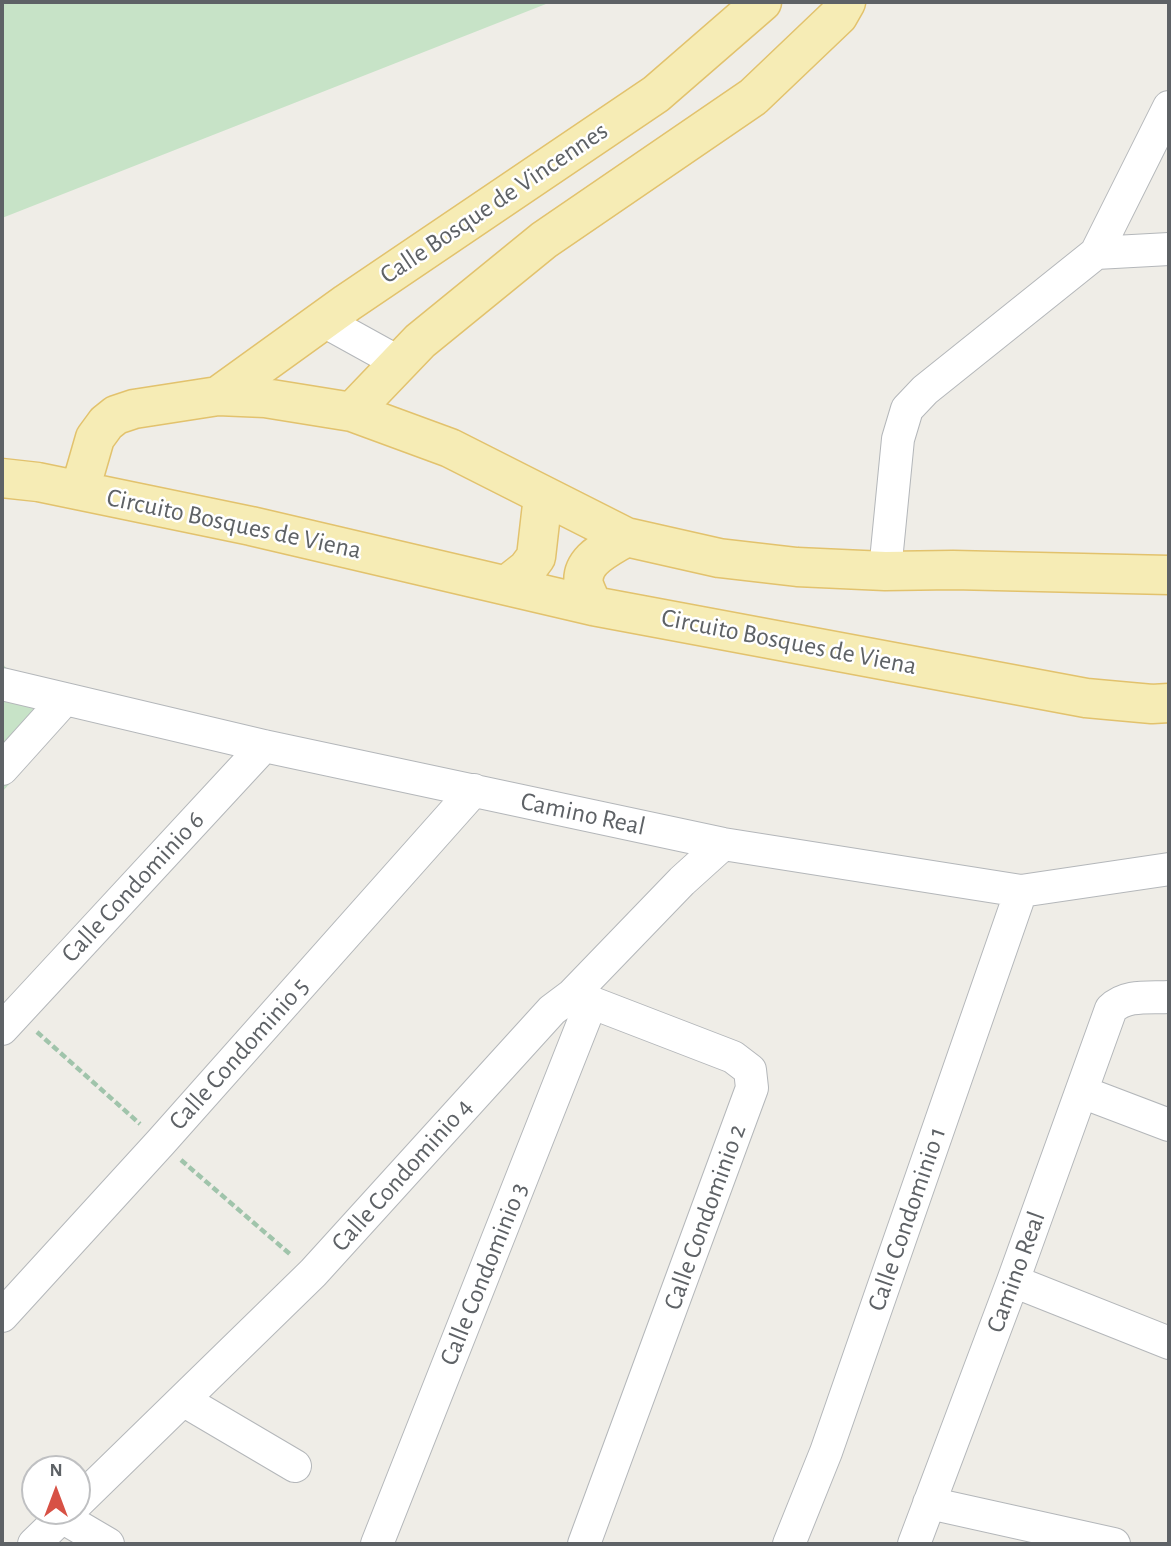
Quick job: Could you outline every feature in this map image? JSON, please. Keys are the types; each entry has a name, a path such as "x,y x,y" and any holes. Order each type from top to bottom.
{"main road":[{"name":"Calle Bosque de Vincennes","path":"218,396 322,320 656,93 762,2"},
{"path":"352,412 420,341 544,240 753,97 838,16 846,2"},
{"name":"Circuito Bosques de Viena","path":"1169,575 886,571 797,567 719,558 626,537 450,447 352,412 275,399 218,396 134,408 117,415 106,423 95,438 80,491 251,526 593,606 1086,698 1169,703"},
{"path":"2,478 80,491"},
{"path":"508,584 527,569 536,557 542,496"},
{"path":"593,606 584,584 584,569 594,558 626,537"}],"street":[{"path":"886,571 898,439 907,409 925,390 1096,253 1169,107"},
{"path":"1096,253 1169,248"},
{"path":"322,320 398,362"},
{"name":"Camino Real","path":"2,684 264,746 723,844 1021,891 1169,869"},
{"path":"2,769 65,699"},
{"name":"Calle Condominio 6","path":"2,1029 264,746"},
{"name":"Calle Condominio 5","path":"2,1316 161,1142 474,790"},
{"name":"Calle Condominio 4","path":"91,1489 313,1273 552,1010 582,999 682,881 723,844"},
{"name":"Calle Condominio 1","path":"789,1544 826,1452 1021,891"},
{"name":"Camino Real","path":"914,1544 1111,1009 1119,1001 1169,997"},
{"name":"Calle Condominio 3","path":"377,1544 582,999"},
{"name":"Calle Condominio 2","path":"582,999 733,1057 750,1070 752,1088 584,1544"},
{"path":"1082,1092 1169,1125"},
{"path":"1013,1281 1169,1343"},
{"path":"183,1400 295,1466"},
{"path":"929,1503 1073,1540 1114,1544"},
{"name":"Calle Condominio 4","path":"34,1544 54,1525"},
{"path":"86,1525 108,1544"}],"green space":[{"path":"2,2 551,2 2,218"},
{"path":"2,663 59,730 2,792"}]}
